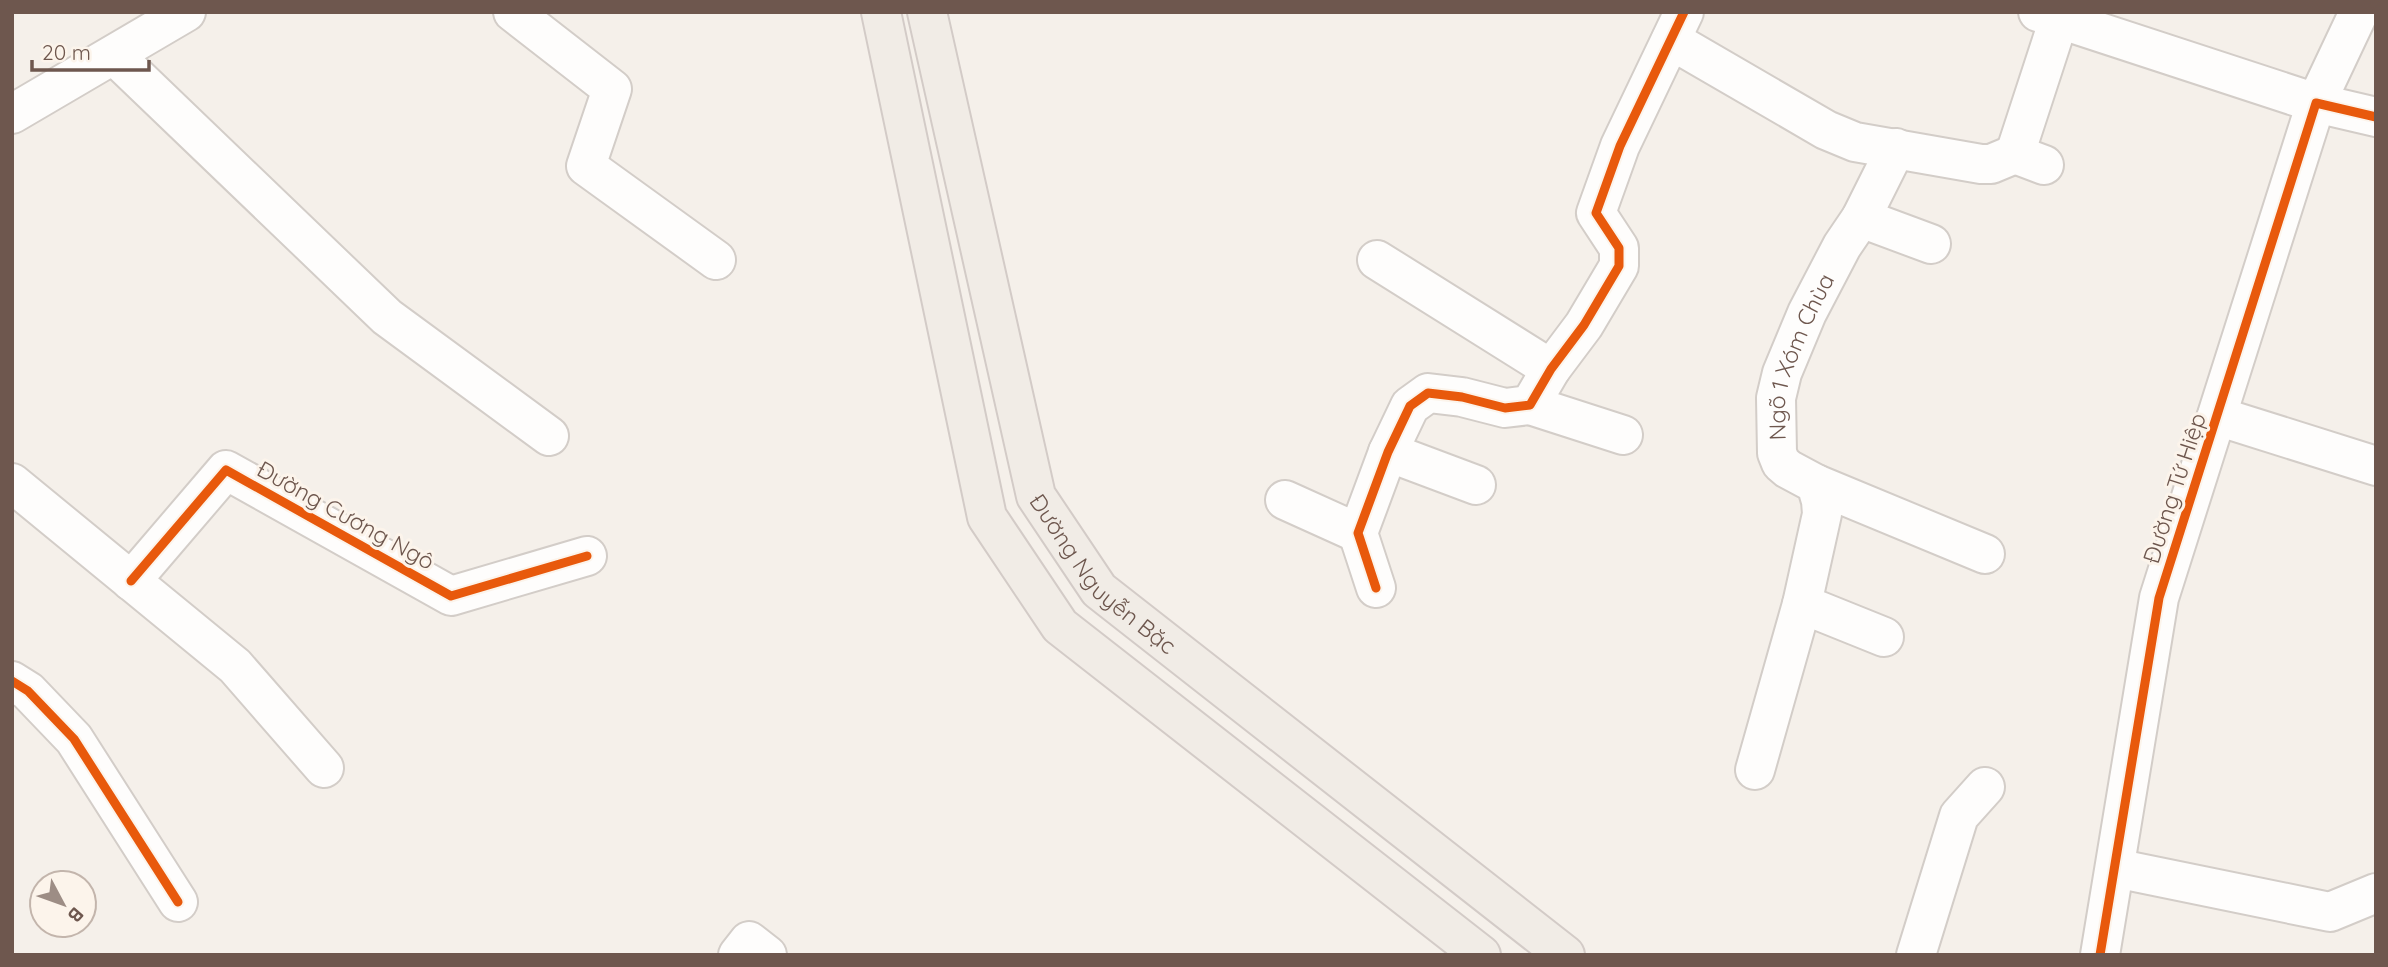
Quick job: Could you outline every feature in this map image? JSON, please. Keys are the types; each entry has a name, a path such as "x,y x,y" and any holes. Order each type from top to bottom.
{"main road":[{"path":"881,12 987,517 1060,626 1481,955"},
{"name":"Đường Nguyễn Bặc","path":"927,12 1036,496 1099,590 1565,955"},
{"path":"1030,582 1075,554"}],"street":[{"path":"12,114 114,55 143,23 186,12"},
{"path":"513,12 612,89 586,166 716,260"},
{"name":"Đường Tứ Hiệp","path":"2100,955 2159,598 2316,103 2359,12"},
{"path":"1530,405 1551,369 1584,325 1619,266 1619,248 1596,213 1620,146 1678,26 1826,130 1855,142 1981,164 2029,160 2049,16 2316,103 2376,117"},
{"path":"114,55 387,317 549,436"},
{"name":"Ngõ 1 Xóm Chùa","path":"1896,148 1861,218 1842,246 1807,313 1782,373 1776,398 1777,453 1781,463 1788,469 1816,484 1984,554"},
{"path":"1861,218 1931,244"},
{"path":"1377,260 1551,369"},
{"path":"1376,588 1358,533 1388,453 1410,406 1428,393 1462,397 1505,408 1530,405 1623,435"},
{"path":"2217,416 2376,466"},
{"path":"1388,453 1476,485"},
{"name":"Đường Cương Ngô","path":"131,581 226,470 452,596 587,556"},
{"path":"12,483 235,666 324,768"},
{"path":"1755,770 1802,604 1822,514 1816,484"},
{"path":"1285,500 1358,533"},
{"path":"1802,604 1884,637"},
{"path":"12,681 28,691 74,739 178,902"},
{"path":"1916,955 1959,816 1984,787"},
{"path":"2115,869 2330,912 2376,894"},
{"path":"738,955 749,941 767,955"}],"cycle path":[{"path":"1376,588 1358,533 1388,452 1410,406 1428,393 1462,397 1505,408 1530,405 1551,369 1584,325 1619,266 1619,248 1596,213 1620,146 1684,12"},
{"path":"2100,955 2159,598 2316,103 2376,117"},
{"path":"131,581 226,470 451,596 587,556"},
{"path":"12,681 28,691 74,739 178,902"}]}
